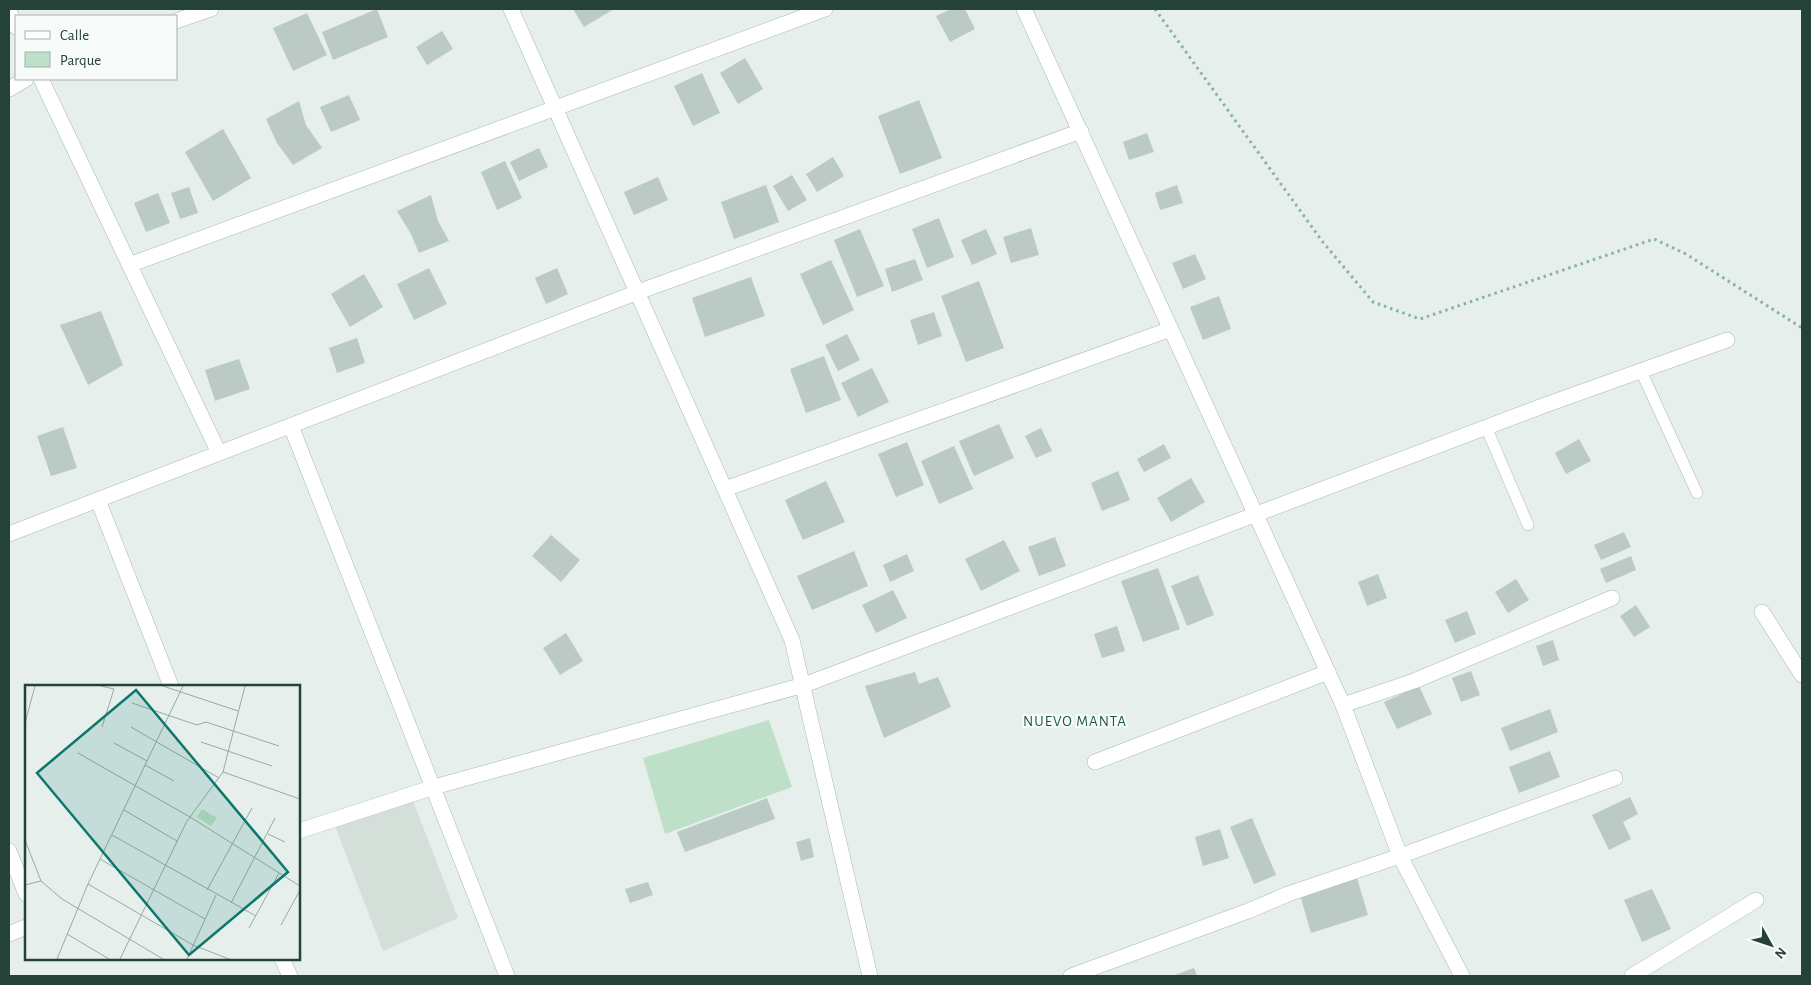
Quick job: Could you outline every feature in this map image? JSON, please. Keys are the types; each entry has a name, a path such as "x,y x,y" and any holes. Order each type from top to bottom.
{"street":[{"path":"178,20 211,9"},
{"path":"512,9 792,640 804,685 870,976"},
{"path":"129,265 825,9"},
{"path":"1024,9 1343,704 1400,856 1462,976"},
{"path":"9,11 15,25"},
{"path":"9,89 24,80"},
{"path":"41,80 219,453"},
{"path":"9,534 638,292 1080,130"},
{"path":"725,489 1172,329"},
{"path":"300,831 434,787 804,685 1486,427 1727,340"},
{"path":"291,426 507,976"},
{"path":"98,500 171,685"},
{"path":"1343,704 1414,681 1612,598"},
{"path":"1762,612 1802,675"},
{"path":"1095,762 1328,672"},
{"path":"1071,976 1248,911 1288,894 1400,856 1615,778"},
{"path":"9,851 25,891"},
{"path":"1632,976 1756,900"},
{"path":"9,934 25,927"},
{"path":"282,960 290,976"}],"lane":[{"path":"1641,370 1697,493"},
{"path":"1486,427 1528,525"}],"path":[{"path":"1155,9 1322,241 1373,302 1420,319 1654,240 1686,254 1802,328"}],"shaded area":[{"path":"412,798 458,918 383,951 335,826"}],"green space":[{"path":"769,720 792,787 665,834 643,758"}],"building":[{"path":"377,9 388,37 333,60 322,32"},
{"path":"573,9 614,9 584,27"},
{"path":"951,9 965,9 975,29 950,42 936,16"},
{"path":"307,13 327,55 293,71 273,28"},
{"path":"442,31 453,49 427,65 416,47"},
{"path":"745,58 763,89 738,104 720,73"},
{"path":"702,73 720,113 693,126 674,86"},
{"path":"349,95 360,120 331,132 320,107"},
{"path":"919,100 942,158 900,174 878,116"},
{"path":"299,101 306,125 322,148 293,165 277,143 266,119"},
{"path":"223,129 251,178 213,201 185,152"},
{"path":"1147,133 1154,152 1129,160 1123,142"},
{"path":"539,148 548,167 519,181 510,162"},
{"path":"833,157 844,176 817,192 806,174"},
{"path":"505,161 522,198 497,210 481,172"},
{"path":"792,175 807,200 788,211 773,186"},
{"path":"658,177 668,200 634,215 624,192"},
{"path":"766,185 779,222 734,239 721,202"},
{"path":"1177,185 1183,203 1160,210 1155,193"},
{"path":"189,187 198,213 180,219 171,193"},
{"path":"158,193 170,223 146,232 134,203"},
{"path":"431,195 438,221 449,241 419,253 411,234 397,211"},
{"path":"939,218 954,257 927,268 912,229"},
{"path":"1031,228 1039,255 1011,263 1003,237"},
{"path":"860,229 884,286 857,297 834,240"},
{"path":"986,229 997,254 972,265 961,240"},
{"path":"1195,254 1206,279 1183,289 1172,263"},
{"path":"915,259 923,280 892,292 885,269"},
{"path":"831,260 854,310 823,325 800,274"},
{"path":"429,268 447,304 414,320 397,284"},
{"path":"557,268 568,294 546,304 535,278"},
{"path":"364,274 383,307 350,327 331,294"},
{"path":"751,277 765,316 705,337 692,298"},
{"path":"979,281 1004,348 966,362 941,296"},
{"path":"1219,296 1231,329 1203,340 1190,307"},
{"path":"101,311 123,365 88,385 60,325"},
{"path":"934,312 942,336 918,345 910,320"},
{"path":"847,334 860,360 838,371 825,345"},
{"path":"357,338 365,363 337,373 329,348"},
{"path":"824,356 841,400 806,413 790,369"},
{"path":"239,359 250,389 215,401 205,370"},
{"path":"872,368 889,402 858,417 841,383"},
{"path":"999,424 1014,458 974,476 959,441"},
{"path":"63,427 77,468 51,476 37,436"},
{"path":"1041,428 1052,451 1036,458 1025,436"},
{"path":"1579,439 1591,461 1566,474 1555,453"},
{"path":"907,442 924,485 896,497 878,454"},
{"path":"1164,444 1171,458 1144,472 1137,459"},
{"path":"954,446 973,489 939,504 921,461"},
{"path":"1118,471 1130,500 1102,511 1091,483"},
{"path":"1191,478 1205,502 1171,522 1157,498"},
{"path":"826,481 845,522 803,540 785,500"},
{"path":"1624,532 1631,547 1601,560 1594,545"},
{"path":"551,535 580,560 561,582 532,556"},
{"path":"1055,537 1066,566 1039,576 1028,547"},
{"path":"1004,540 1020,571 981,591 965,559"},
{"path":"854,551 868,586 812,610 797,576"},
{"path":"907,554 914,571 890,582 883,565"},
{"path":"1631,556 1636,570 1606,583 1600,569"},
{"path":"1158,568 1180,629 1143,642 1121,581"},
{"path":"1378,574 1387,598 1367,606 1358,582"},
{"path":"1198,575 1214,615 1187,626 1171,586"},
{"path":"1516,579 1529,600 1508,613 1495,592"},
{"path":"893,590 907,618 876,633 862,605"},
{"path":"1636,605 1650,627 1634,637 1620,616"},
{"path":"1467,611 1476,634 1455,643 1445,620"},
{"path":"1117,626 1125,651 1102,658 1094,634"},
{"path":"566,633 583,661 560,675 543,648"},
{"path":"1553,640 1559,660 1543,666 1536,646"},
{"path":"1471,671 1480,695 1461,702 1452,678"},
{"path":"915,672 919,684 938,677 951,707 884,738 865,686"},
{"path":"1419,686 1432,714 1397,729 1384,702"},
{"path":"1550,709 1558,732 1510,751 1501,728"},
{"path":"1550,751 1560,777 1519,793 1509,767"},
{"path":"1630,797 1638,814 1623,822 1631,839 1609,850 1592,815"},
{"path":"767,798 775,819 685,852 677,832"},
{"path":"1252,818 1276,875 1254,884 1230,827"},
{"path":"1220,829 1229,858 1203,866 1195,837"},
{"path":"810,838 814,857 801,861 796,842"},
{"path":"1357,878 1368,915 1311,933 1300,895"},
{"path":"648,882 653,895 630,903 625,889"},
{"path":"1652,889 1671,929 1642,942 1624,900"},
{"path":"1194,968 1197,976 1172,976"}],"district":[{"name":"NUEVO MANTA","path":"1075,721"}]}
